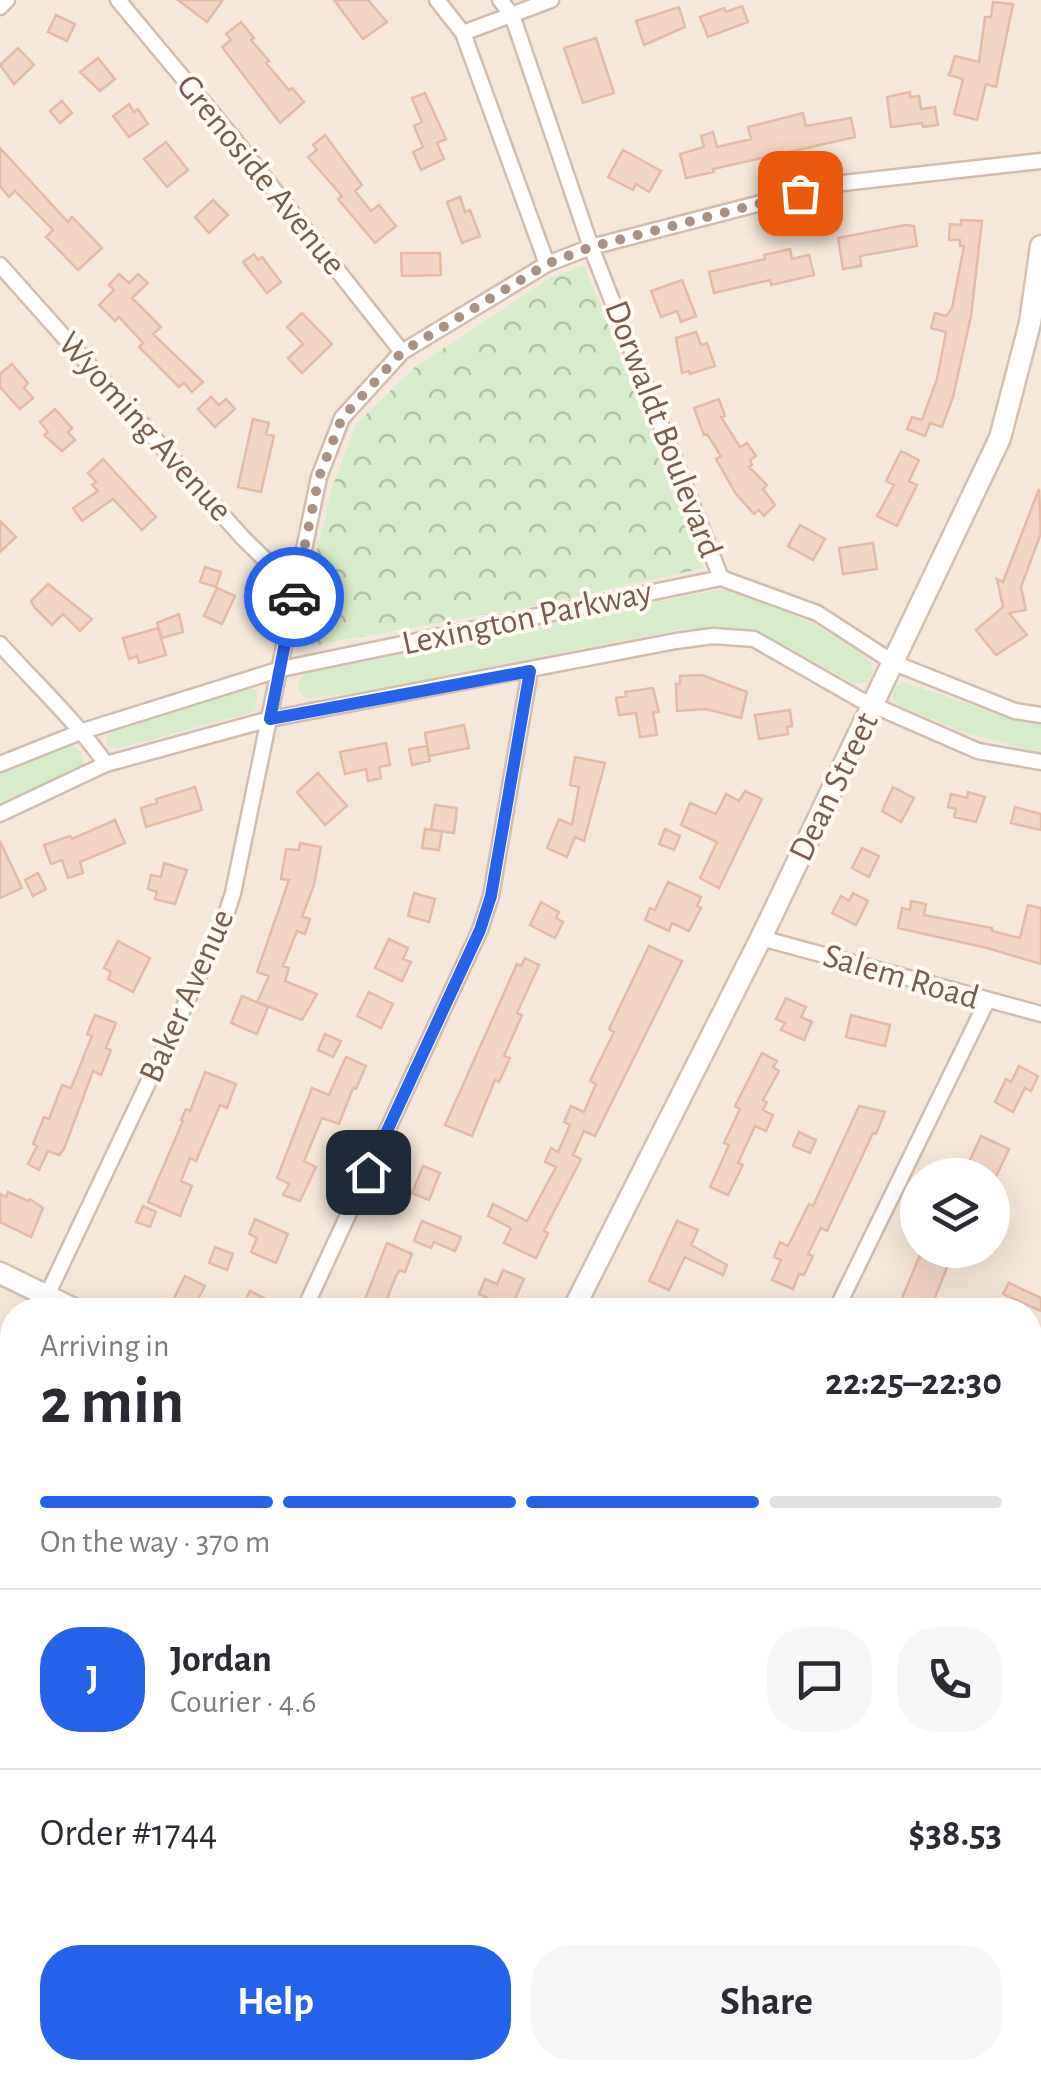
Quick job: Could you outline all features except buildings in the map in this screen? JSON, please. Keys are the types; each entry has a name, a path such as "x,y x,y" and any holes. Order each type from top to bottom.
{"street":[{"path":"0,6 8,0"},
{"name":"Grenoside Avenue","path":"118,0 402,352"},
{"path":"437,0 463,33 547,264"},
{"name":"Dorwaldt Boulevard","path":"500,0 512,15 591,247 721,578"},
{"path":"463,33 550,0"},
{"name":"Baker Avenue","path":"46,1298 222,927 281,669 319,477 342,418 402,352 547,264 591,247 834,184 1041,161"},
{"name":"Dean Street","path":"579,1298 761,938 1000,438 1030,323 1041,246"},
{"name":"Wyoming Avenue","path":"0,265 244,538 279,572 296,582"},
{"path":"721,578 817,614 894,663 1014,711 1041,715"},
{"name":"Lexington Parkway","path":"0,764 83,731 281,669 721,578"},
{"name":"Lexington Parkway","path":"0,814 106,764 270,719 676,640 714,636 754,640 873,706 978,751 1041,762"},
{"path":"0,644 66,718 83,731 106,764"},
{"path":"310,1298 480,930 491,896 530,671"},
{"name":"Salem Road","path":"761,938 1041,1014"},
{"path":"842,1298 987,1001"},
{"path":"0,1273 37,1298"}],"shaded area":[{"path":"0,0 1041,0 1041,1298 0,1298","holes":["550,278 704,568 539,605 301,648 356,424 414,368"]}],"green space":[{"path":"584,265 704,568 539,605 300,648 309,584 333,485 356,424 414,368 550,278"},
{"path":"737,590 840,640 871,662 873,675 866,683 851,682 772,639 741,629 681,629 356,693 306,698 299,691 298,681 307,672 711,591"},
{"path":"903,682 998,714 1041,722 1041,753 963,732 899,706 893,698 893,688"},
{"path":"250,688 258,691 255,711 117,749 107,745 107,736 113,729"},
{"path":"72,745 81,752 84,763 78,770 0,803 0,774"}],"way so far":[{"path":"294,597 319,477 342,418 402,352 547,264 591,247 800,193"}],"route":[{"path":"294,597 270,719 530,671 491,896 480,930 368,1172"}]}
